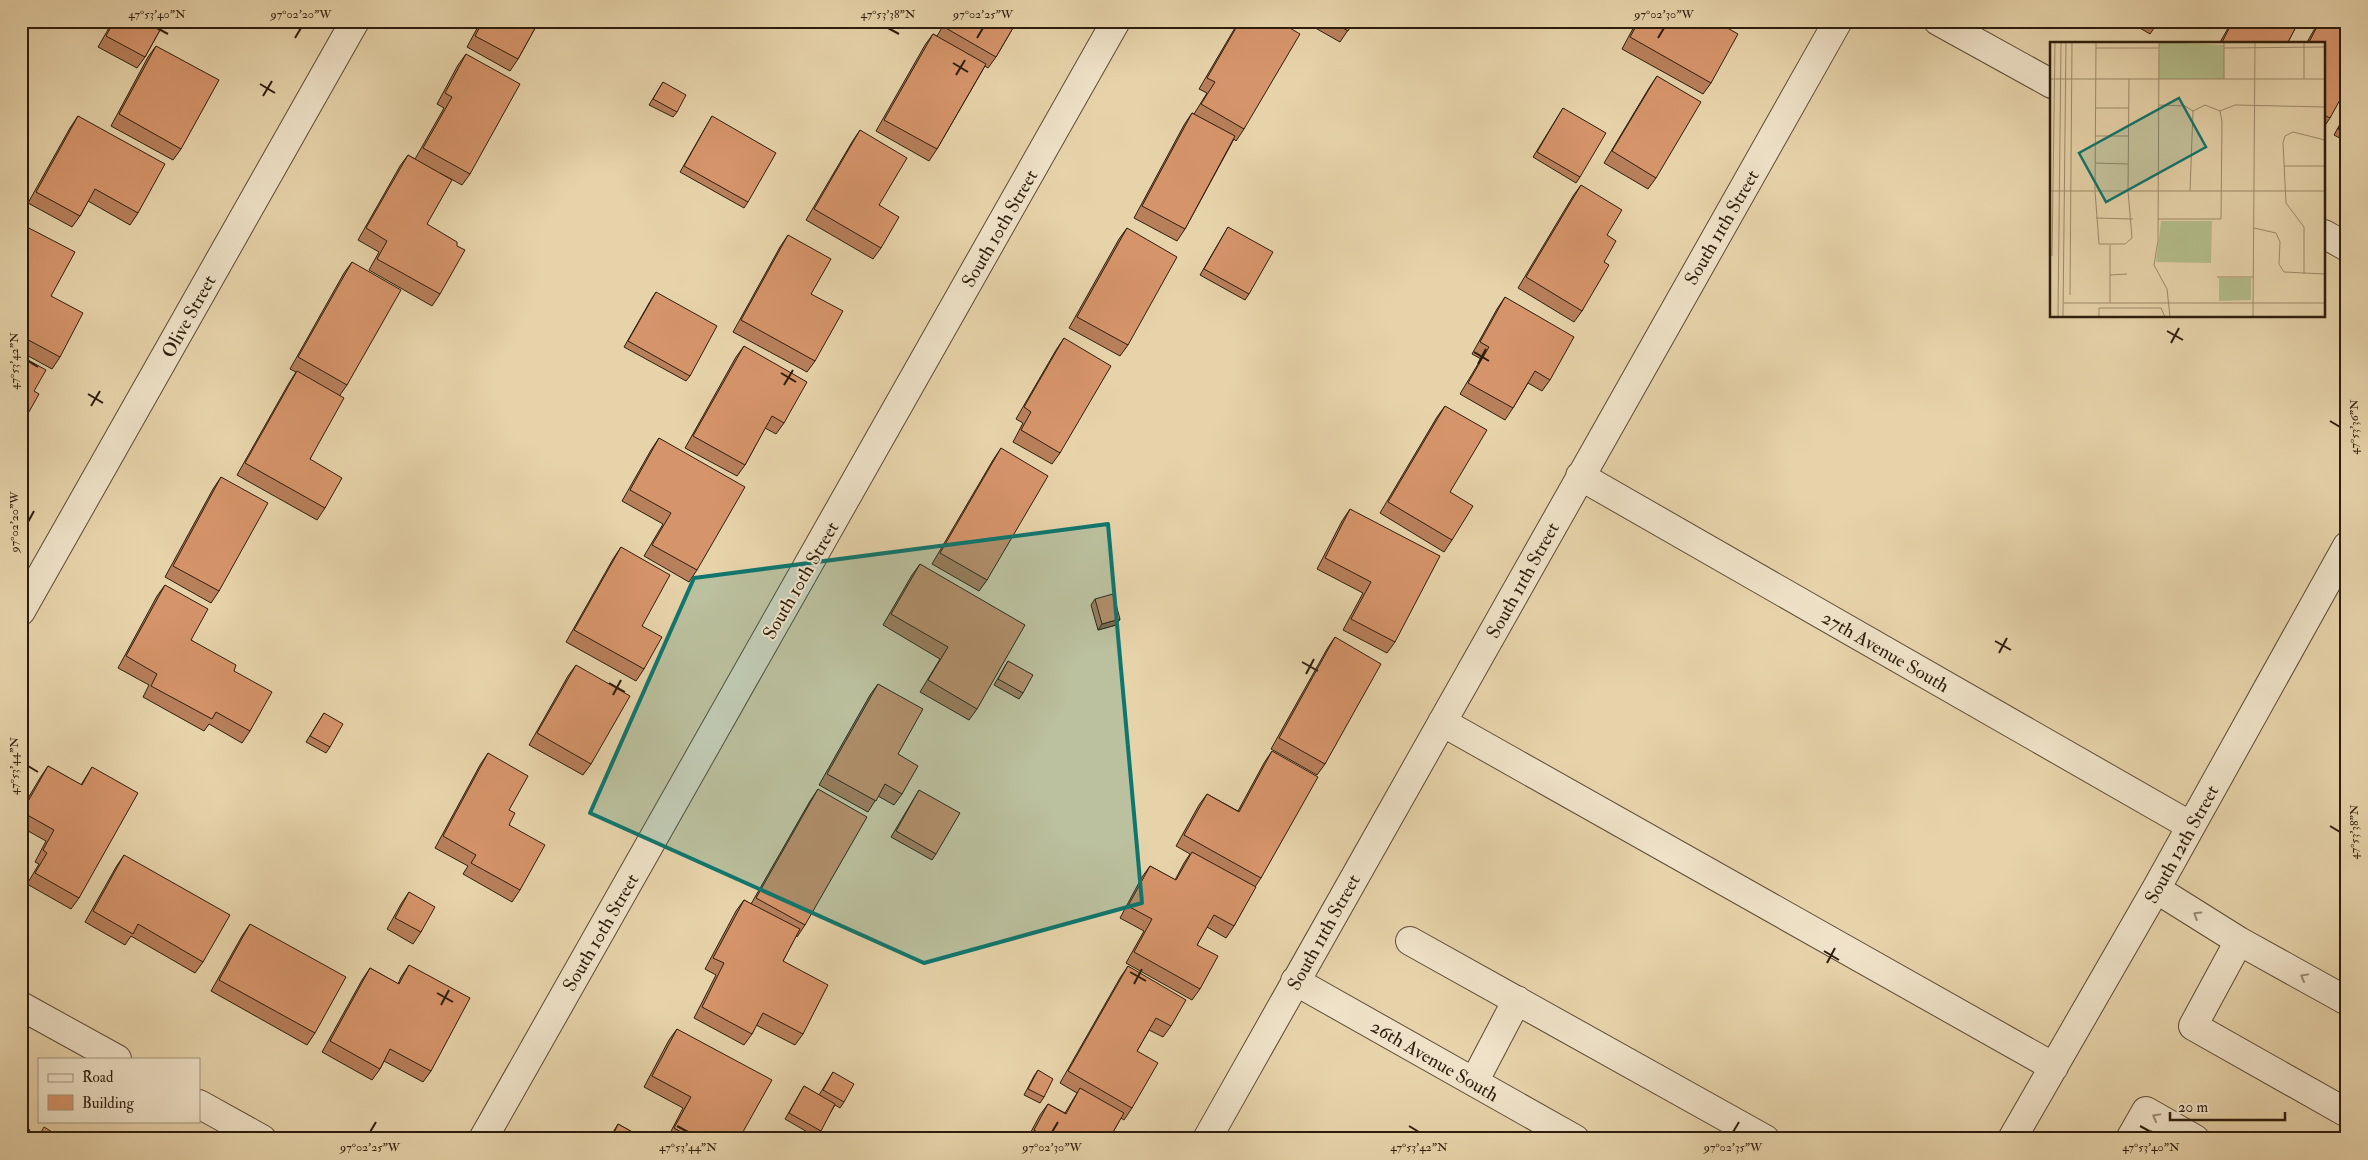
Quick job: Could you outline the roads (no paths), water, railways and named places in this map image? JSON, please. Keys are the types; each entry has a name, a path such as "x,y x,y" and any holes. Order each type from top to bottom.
{"street":[{"name":"Olive Street","path":"21,612 355,21"},
{"name":"South 10th Street","path":"483,1139 1116,21"},
{"name":"South 11th Street","path":"1207,1139 1838,21"},
{"path":"1938,21 2050,83"},
{"path":"2326,235 2347,247"},
{"name":"27th Avenue South","path":"1580,476 2191,826"},
{"name":"South 12th Street","path":"2012,1139 2156,889 2347,546"},
{"path":"1442,722 2054,1067"},
{"path":"2156,889 2239,941 2347,1001"},
{"path":"2239,941 2193,1026 2347,1113"},
{"path":"1410,942 1517,1000 1759,1137"},
{"name":"26th Avenue South","path":"1296,981 1575,1139"},
{"path":"1474,1082 1517,1000"},
{"path":"21,1006 115,1058"},
{"path":"200,1105 262,1139"},
{"path":"2130,1139 2146,1111 2195,1139"}]}
